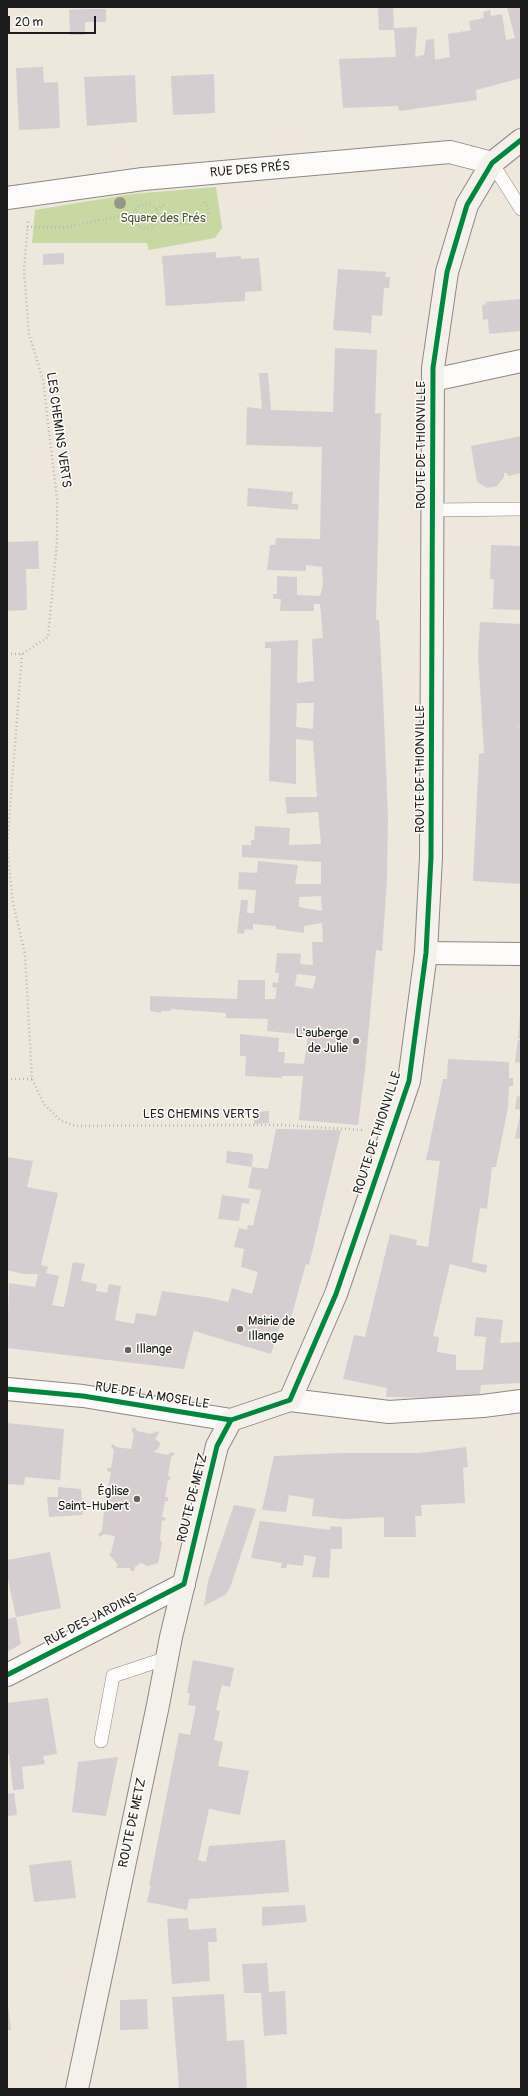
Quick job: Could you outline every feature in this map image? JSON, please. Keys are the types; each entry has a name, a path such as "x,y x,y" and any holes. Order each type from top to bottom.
{"street":[{"name":"ROUTE DE THIONVILLE","path":"290,1400 336,1294 409,1081 426,953 431,857 433,380 447,272 467,205 492,163 521,140"},
{"name":"RUE DES PRÉS","path":"7,198 143,179 450,152 492,163"},
{"name":"ROUTE DE THIONVILLE","path":"433,380 521,361"},
{"path":"426,953 521,954"},
{"name":"RUE DE LA MOSELLE","path":"7,1389 83,1396 231,1420 290,1400"},
{"path":"290,1400 389,1412 483,1406 521,1401"},
{"name":"ROUTE DE METZ","path":"77,2089 167,1658 184,1584 217,1446 231,1420"},
{"name":"RUE DES JARDINS","path":"7,1675 184,1584"}],"lane":[{"path":"492,163 521,208"},
{"path":"433,510 521,510"},
{"path":"100,1741 113,1676 167,1658"}],"path":[{"path":"157,220 180,224 201,222 207,217 209,211 207,205 199,200"},
{"path":"142,204 150,204 156,209 157,220 152,226 144,228 137,224 134,216 136,209 142,204"},
{"path":"156,209 165,205"},
{"path":"27,227 67,227 115,216 134,216"},
{"path":"7,654 22,654"},
{"path":"7,1079 32,1079"}],"green space":[{"name":"Square des Prés","path":"216,187 222,228 215,238 149,250 147,243 32,243 35,210 132,194"}],"building":[{"path":"378,7 393,7 394,28 417,27 415,57 424,55 426,40 434,39 435,60 450,57 448,34 461,32 461,30 463,32 471,30 469,21 484,18 483,12 490,10 491,16 502,14 506,40 515,38 507,7 521,7 521,78 476,90 477,100 399,111 398,106 343,108 339,59 396,57 394,30 379,30"},
{"path":"106,9 106,22 85,22 85,35 70,35 69,10"},
{"path":"43,67 44,83 58,82 60,128 19,130 16,68"},
{"path":"214,74 215,113 173,115 171,76"},
{"path":"135,75 137,122 87,126 84,77"},
{"path":"216,252 216,258 241,256 241,259 259,258 262,291 245,292 245,301 166,306 162,256"},
{"path":"64,253 64,264 43,265 43,254"},
{"path":"338,269 386,272 385,277 390,277 389,288 384,288 382,316 372,315 371,333 333,330"},
{"path":"521,299 521,331 489,334 488,319 483,320 482,305 486,304 486,302"},
{"path":"335,348 377,350 375,414 381,413 376,620 379,620 383,695 388,818 387,879 382,951 376,950 365,1070 358,1125 299,1120 303,1076 282,1076 282,1078 245,1076 246,1056 240,1056 240,1034 279,1038 278,1052 285,1052 284,1063 304,1064 308,1035 267,1031 268,1019 226,1018 226,1013 171,1009 171,1011 161,1011 161,1013 150,1011 150,996 237,999 238,980 265,980 265,999 275,999 277,988 272,987 273,982 278,983 279,973 275,973 277,953 301,954 300,964 313,965 312,942 323,942 322,923 304,926 304,933 276,929 276,926 253,924 253,930 245,929 244,934 237,933 241,900 248,900 247,913 254,913 256,890 238,889 239,872 257,873 258,861 298,865 295,884 321,884 321,862 242,857 242,845 251,845 251,840 254,840 255,826 290,828 289,845 321,844 318,812 287,814 285,797 317,797 313,741 296,739 296,784 269,781 271,648 265,648 265,642 298,640 297,683 314,681 312,639 323,638 320,604 314,604 314,611 280,611 281,599 273,599 273,594 277,594 277,576 297,577 297,595 320,596 323,585 322,567 306,565 306,571 267,570 270,545 275,545 276,538 320,539 322,447 246,445 247,407 262,409 259,373 268,373 271,410 333,412","holes":["297,703 314,703 313,729 296,727","321,896 322,911 299,907 299,897","297,974 316,976 313,989 295,986"]},
{"path":"521,436 521,473 508,476 507,473 504,473 504,477 497,486 487,488 477,482 471,446"},
{"path":"248,488 293,492 292,504 298,504 298,510 247,506"},
{"path":"38,541 39,569 26,569 27,610 7,611 7,542"},
{"path":"491,545 521,546 521,610 489,609 493,608 494,579 490,579"},
{"path":"480,622 521,624 521,726 515,727 521,727 521,884 473,881 479,754 484,753 478,654"},
{"path":"520,1013 521,1039 518,1039"},
{"path":"518,1040 521,1040 521,1063 515,1062"},
{"path":"448,1059 509,1062 509,1078 513,1078 513,1086 509,1086 508,1108 496,1167 492,1167 487,1209 480,1208 472,1262 487,1265 486,1273 450,1264 433,1336 439,1337 437,1352 456,1355 456,1370 483,1370 486,1337 474,1336 476,1317 503,1320 500,1343 521,1342 521,1383 481,1385 480,1394 436,1398 386,1397 387,1388 343,1379 354,1335 365,1337 390,1234 417,1240 416,1245 428,1247 440,1161 426,1160 443,1079 447,1079"},
{"path":"517,1096 521,1097 521,1110 515,1109"},
{"path":"269,1111 269,1123 254,1124 254,1112"},
{"path":"521,1116 521,1139 515,1138"},
{"path":"276,1129 341,1130 309,1265 306,1264 290,1321 282,1319 271,1354 194,1331 184,1369 7,1348 9,1283 35,1287 38,1274 23,1274 7,1270 7,1157 33,1161 27,1187 58,1193 41,1265 48,1267 46,1273 59,1276 52,1305 64,1307 73,1262 85,1264 81,1281 97,1284 96,1291 107,1293 109,1284 121,1286 115,1320 134,1324 136,1313 156,1316 162,1291 228,1302 232,1288 252,1294 258,1272 241,1267 244,1249 234,1247 239,1228 247,1230 248,1225 253,1226 261,1190 248,1188 252,1167 268,1169"},
{"path":"227,1151 253,1154 252,1167 226,1163"},
{"path":"222,1195 250,1199 249,1204 242,1203 239,1221 218,1219"},
{"path":"7,1423 64,1429 60,1480 25,1477 24,1485 7,1484"},
{"name":"Église Saint-Hubert","path":"134,1427 137,1431 150,1434 158,1431 159,1433 155,1439 160,1443 159,1448 153,1452 168,1455 171,1452 175,1454 171,1457 168,1476 171,1477 170,1480 168,1480 165,1497 168,1497 168,1501 165,1501 162,1517 166,1518 165,1521 162,1520 160,1539 162,1543 158,1563 148,1566 141,1563 135,1567 134,1571 131,1571 130,1568 116,1568 118,1565 109,1554 111,1553 115,1536 104,1534 100,1537 98,1534 102,1531 104,1512 102,1510 105,1509 107,1492 104,1491 104,1489 108,1488 111,1472 107,1471 107,1468 111,1468 114,1451 111,1446 113,1444 116,1447 131,1449 134,1434 131,1430"},
{"path":"466,1447 468,1467 463,1468 465,1503 421,1505 422,1516 415,1516 416,1537 384,1537 384,1517 344,1519 312,1516 314,1499 289,1495 286,1512 262,1510 274,1456 343,1453 419,1453"},
{"path":"58,1487 81,1489 83,1515 49,1517 47,1497 58,1497"},
{"path":"234,1505 256,1509 230,1588 225,1595 204,1606 208,1581"},
{"path":"260,1521 330,1530 330,1526 342,1527 342,1549 331,1549 329,1578 312,1577 316,1557 304,1555 303,1566 287,1564 286,1568 281,1568 282,1563 251,1558"},
{"path":"50,1552 61,1608 16,1617 7,1575 7,1560"},
{"path":"16,1617 21,1644 7,1652 7,1619"},
{"path":"193,1660 234,1668 230,1687 222,1685 216,1710 220,1711 214,1740 223,1742 218,1766 249,1771 240,1815 209,1809 198,1860 206,1862 209,1846 285,1840 289,1892 189,1899 187,1910 147,1902 179,1733 190,1735 196,1706 188,1705 190,1693 187,1693"},
{"path":"48,1698 57,1754 43,1756 45,1764 22,1767 24,1789 13,1790 9,1754 7,1754 7,1703"},
{"path":"118,1757 106,1816 72,1812 78,1762"},
{"path":"14,1793 17,1815 7,1816 7,1794"},
{"path":"71,1860 76,1898 34,1902 29,1865"},
{"path":"305,1905 307,1922 262,1926 262,1907"},
{"path":"188,1918 189,1930 216,1928 217,1942 208,1942 210,1981 172,1984 167,1919"},
{"path":"267,1963 269,1992 285,1991 287,2034 264,2036 261,1993 244,1993 242,1964"},
{"path":"224,1994 227,2041 244,2040 247,2089 179,2089 172,1997"},
{"path":"7,1998 11,2030 7,2030"},
{"path":"147,1999 148,2029 120,2030 120,2000"}],"cycle path":[{"path":"7,1389 83,1396 231,1420 290,1400 336,1294 409,1081 426,953 431,857 433,368 447,272 467,205 492,163 521,140"},
{"path":"7,1675 184,1584 217,1446 231,1420"}],"place":[{"name":"L'auberge de Julie","path":"356,1041"},
{"name":"Mairie de Illange","path":"240,1329"},
{"name":"Illange","path":"128,1350"},
{"name":"Église Saint-Hubert","path":"137,1499"}]}
